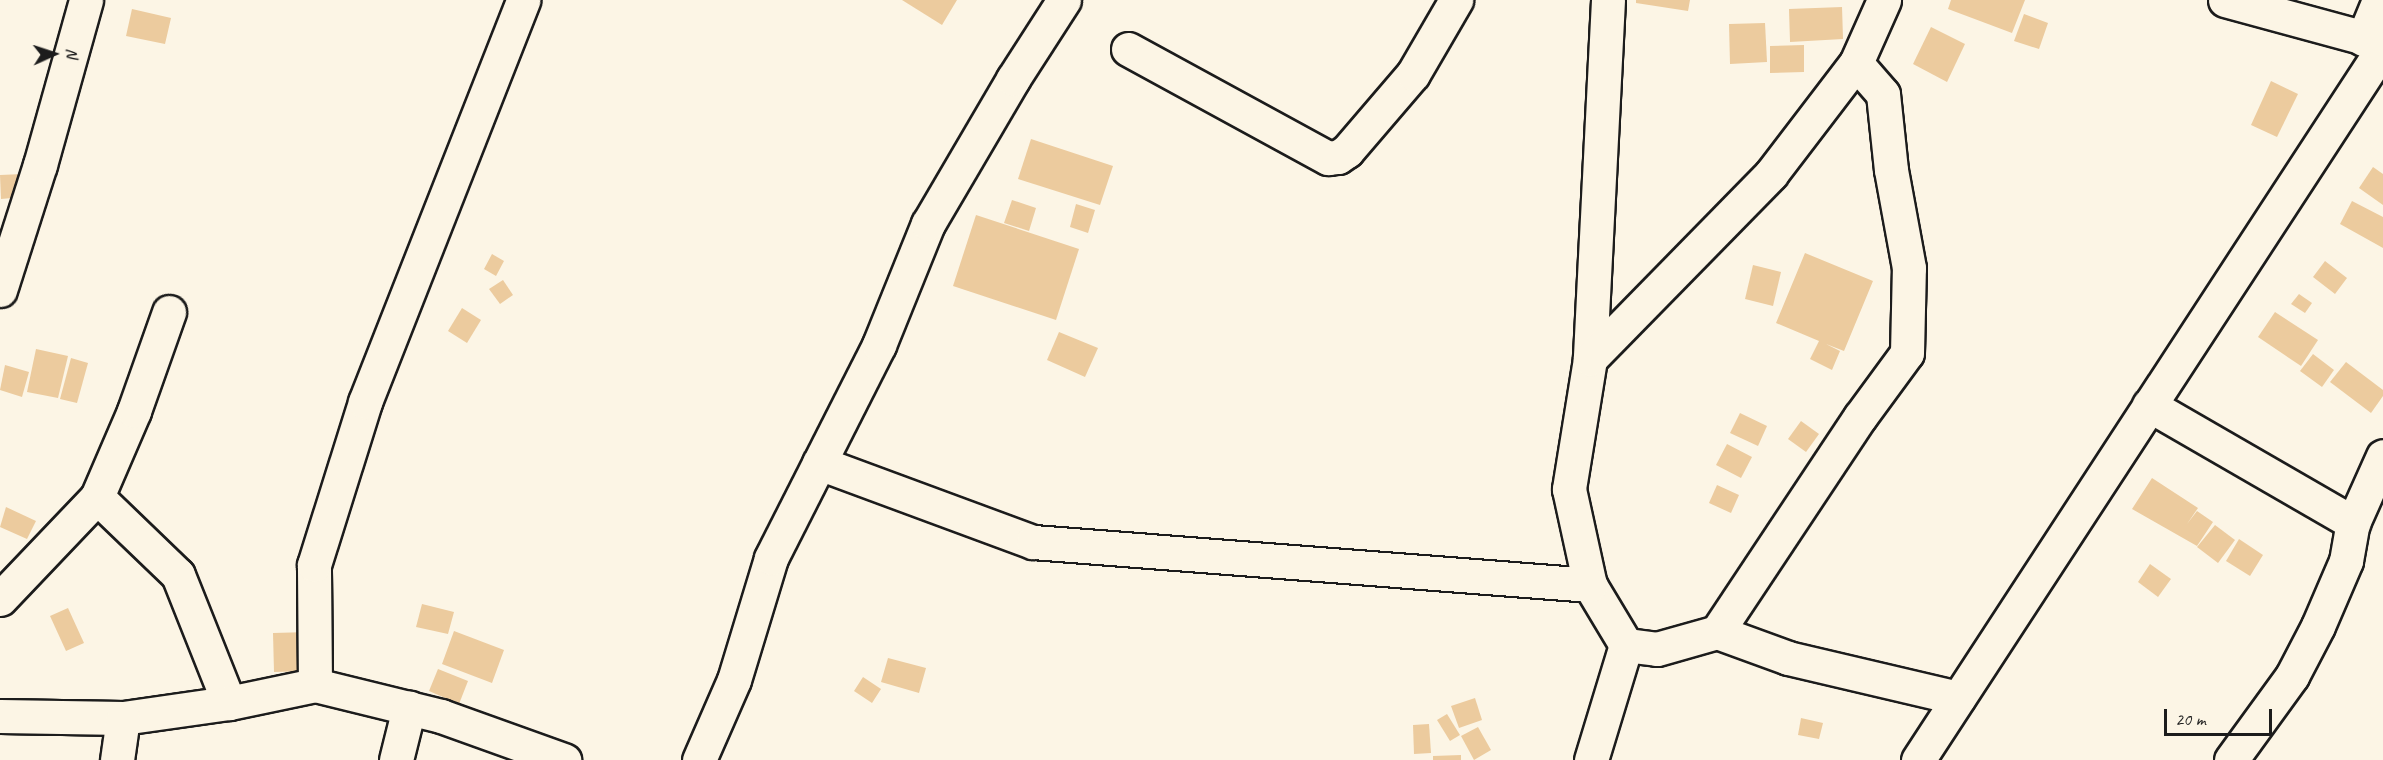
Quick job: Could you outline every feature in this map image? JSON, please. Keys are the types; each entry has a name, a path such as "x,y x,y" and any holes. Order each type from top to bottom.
{"street":[{"path":"0,290 40,165 86,0"},
{"path":"315,685 314,565 365,402 523,0"},
{"path":"699,760 734,680 771,558 879,345 928,224 1012,79 1064,0"},
{"path":"1128,49 1328,158 1347,151 1396,97 1456,0"},
{"path":"1592,760 1626,645 1590,585 1569,489 1590,359 1608,0"},
{"path":"1590,359 1771,174 1856,63 1884,0"},
{"path":"2225,0 2377,43"},
{"path":"1918,760 2149,405 2377,43 2379,0"},
{"path":"1718,632 1860,417 1907,353 1909,268 1891,170 1883,94 1856,63"},
{"path":"0,599 97,497 134,411 169,312"},
{"path":"2149,405 2353,523"},
{"path":"2231,760 2292,676 2318,626 2346,561 2353,523 2383,456"},
{"path":"819,463 1033,542 1590,585"},
{"path":"97,497 178,575 229,703"},
{"path":"1626,645 1657,649 1718,632 1788,658 1958,698"},
{"path":"0,716 45,720 123,718 229,703 315,685 409,708 564,760"},
{"path":"396,760 409,708"},
{"path":"117,760 123,718"}],"building":[{"path":"902,0 957,0 942,25"},
{"path":"1636,0 1690,0 1688,11 1636,3"},
{"path":"1951,0 2025,0 2012,33 1948,9"},
{"path":"1842,7 1843,39 1790,42 1789,9"},
{"path":"132,9 171,18 165,44 126,36"},
{"path":"2024,14 2048,23 2039,49 2014,41"},
{"path":"1765,23 1767,62 1730,64 1729,24"},
{"path":"1931,27 1965,44 1947,82 1913,64"},
{"path":"1804,45 1804,72 1770,73 1770,46"},
{"path":"2271,81 2298,94 2277,137 2251,125"},
{"path":"1031,139 1113,166 1100,205 1018,179"},
{"path":"2373,167 2383,174 2383,205 2359,188"},
{"path":"23,174 23,197 1,199 0,175"},
{"path":"1012,200 1036,208 1029,231 1004,223"},
{"path":"2352,201 2383,217 2383,248 2340,224"},
{"path":"1076,204 1095,210 1088,233 1070,227"},
{"path":"976,215 1079,249 1056,320 953,286"},
{"path":"1805,253 1873,281 1844,351 1826,344 1840,351 1832,370 1810,359 1819,341 1776,323"},
{"path":"492,254 504,261 496,276 484,269"},
{"path":"2325,261 2347,278 2335,294 2313,277"},
{"path":"1753,265 1781,272 1773,306 1745,299"},
{"path":"503,280 513,295 500,304 489,289"},
{"path":"2299,294 2312,303 2305,313 2291,304"},
{"path":"462,308 481,320 467,343 448,331"},
{"path":"2275,312 2318,340 2301,366 2258,337"},
{"path":"1059,332 1098,348 1085,377 1047,360"},
{"path":"36,349 68,356 58,398 27,392"},
{"path":"2313,354 2334,370 2322,387 2300,371"},
{"path":"71,358 88,363 77,403 60,399"},
{"path":"2346,362 2383,390 2383,396 2371,413 2330,382"},
{"path":"5,365 29,372 22,397 0,390"},
{"path":"1740,413 1767,426 1758,446 1730,433"},
{"path":"1801,421 1819,434 1806,452 1788,439"},
{"path":"1727,444 1752,457 1741,478 1716,465"},
{"path":"2152,478 2198,508 2187,524 2197,511 2213,522 2197,546 2132,509"},
{"path":"1717,485 1739,495 1731,513 1709,503"},
{"path":"6,507 36,521 27,539 0,527"},
{"path":"2215,525 2235,540 2218,563 2197,547"},
{"path":"2239,539 2263,555 2250,576 2226,561"},
{"path":"2150,564 2171,579 2158,597 2138,582"},
{"path":"422,604 454,612 448,634 416,627"},
{"path":"68,608 84,643 66,651 50,616"},
{"path":"454,631 504,650 492,683 442,664"},
{"path":"309,632 310,671 274,672 273,633"},
{"path":"888,658 926,668 919,693 881,682"},
{"path":"438,669 468,681 459,704 429,691"},
{"path":"863,677 881,689 872,703 854,691"},
{"path":"1475,698 1482,720 1459,728 1451,706"},
{"path":"1447,714 1460,735 1450,741 1437,720"},
{"path":"1801,718 1823,723 1819,739 1798,735"},
{"path":"1429,724 1431,753 1414,754 1413,725"},
{"path":"1478,727 1491,750 1474,760 1461,736"},
{"path":"1461,755 1461,760 1433,760 1433,756"}]}
